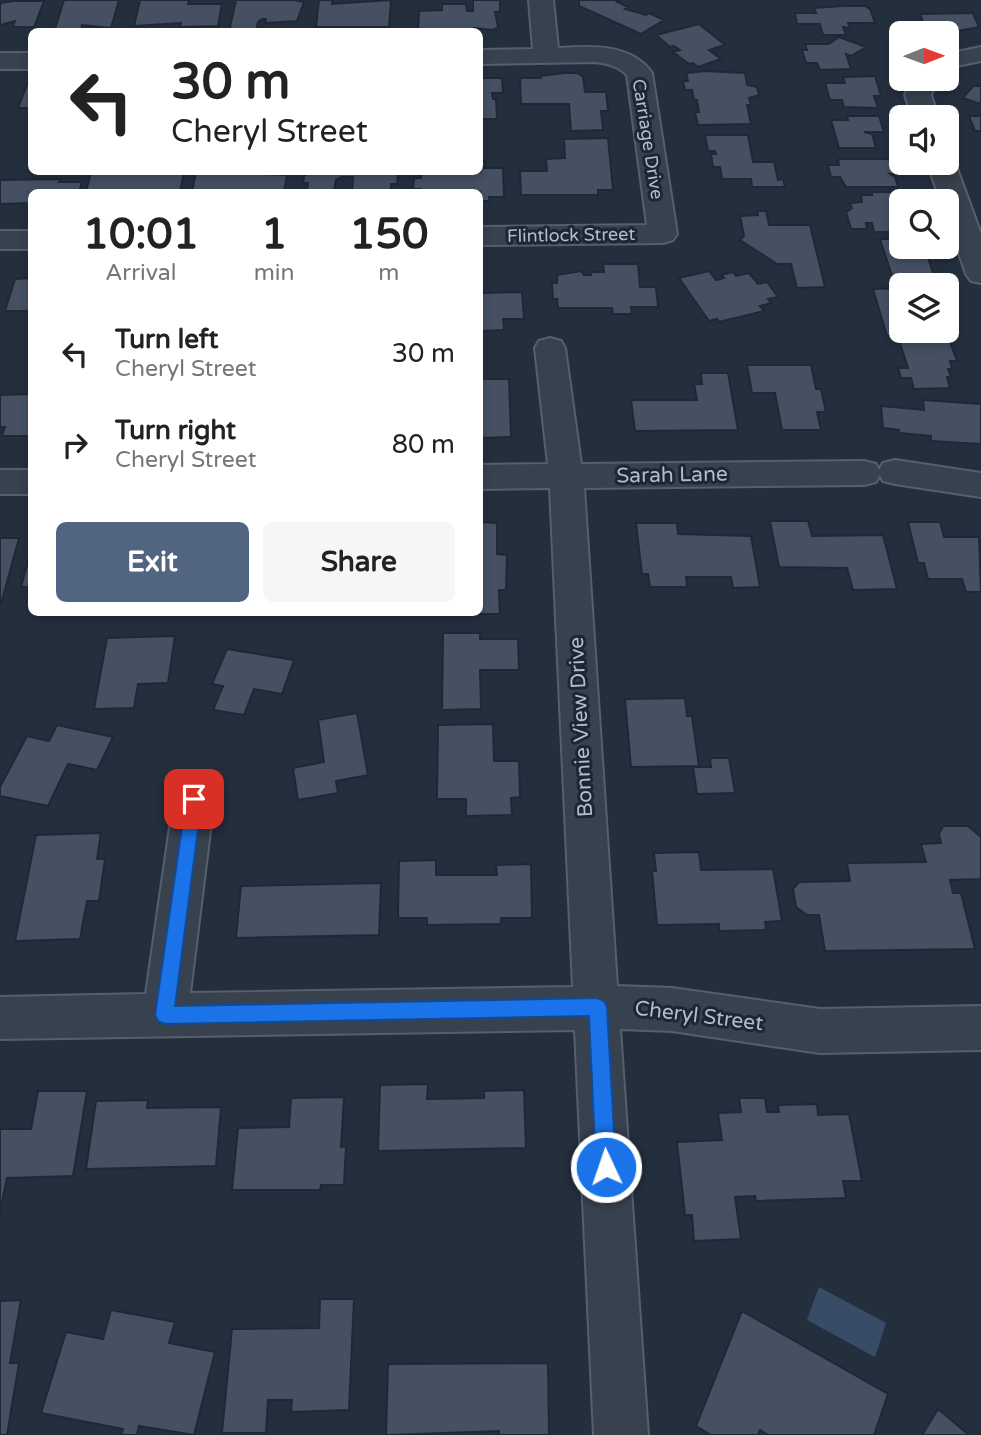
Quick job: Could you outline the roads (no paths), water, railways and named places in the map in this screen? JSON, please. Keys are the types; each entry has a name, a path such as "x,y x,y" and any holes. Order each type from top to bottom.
{"street":[{"path":"483,57 545,56 541,0"},
{"path":"959,59 981,54"},
{"name":"Carriage Drive","path":"545,56 610,57 636,68 641,78 663,234"},
{"path":"0,61 28,61"},
{"path":"945,175 981,274"},
{"name":"Flintlock Street","path":"483,236 663,234"},
{"path":"0,240 28,240"},
{"name":"Bonnie View Drive","path":"550,348 565,462 621,1435"},
{"name":"Sarah Lane","path":"483,476 565,462 880,472 981,485"},
{"path":"0,482 28,482"},
{"path":"165,1015 194,799"},
{"name":"Cheryl Street","path":"0,1018 597,1007 698,1011 780,1026 849,1032 981,1028"}],"water":[{"path":"819,1287 886,1323 875,1357 807,1320"}]}
